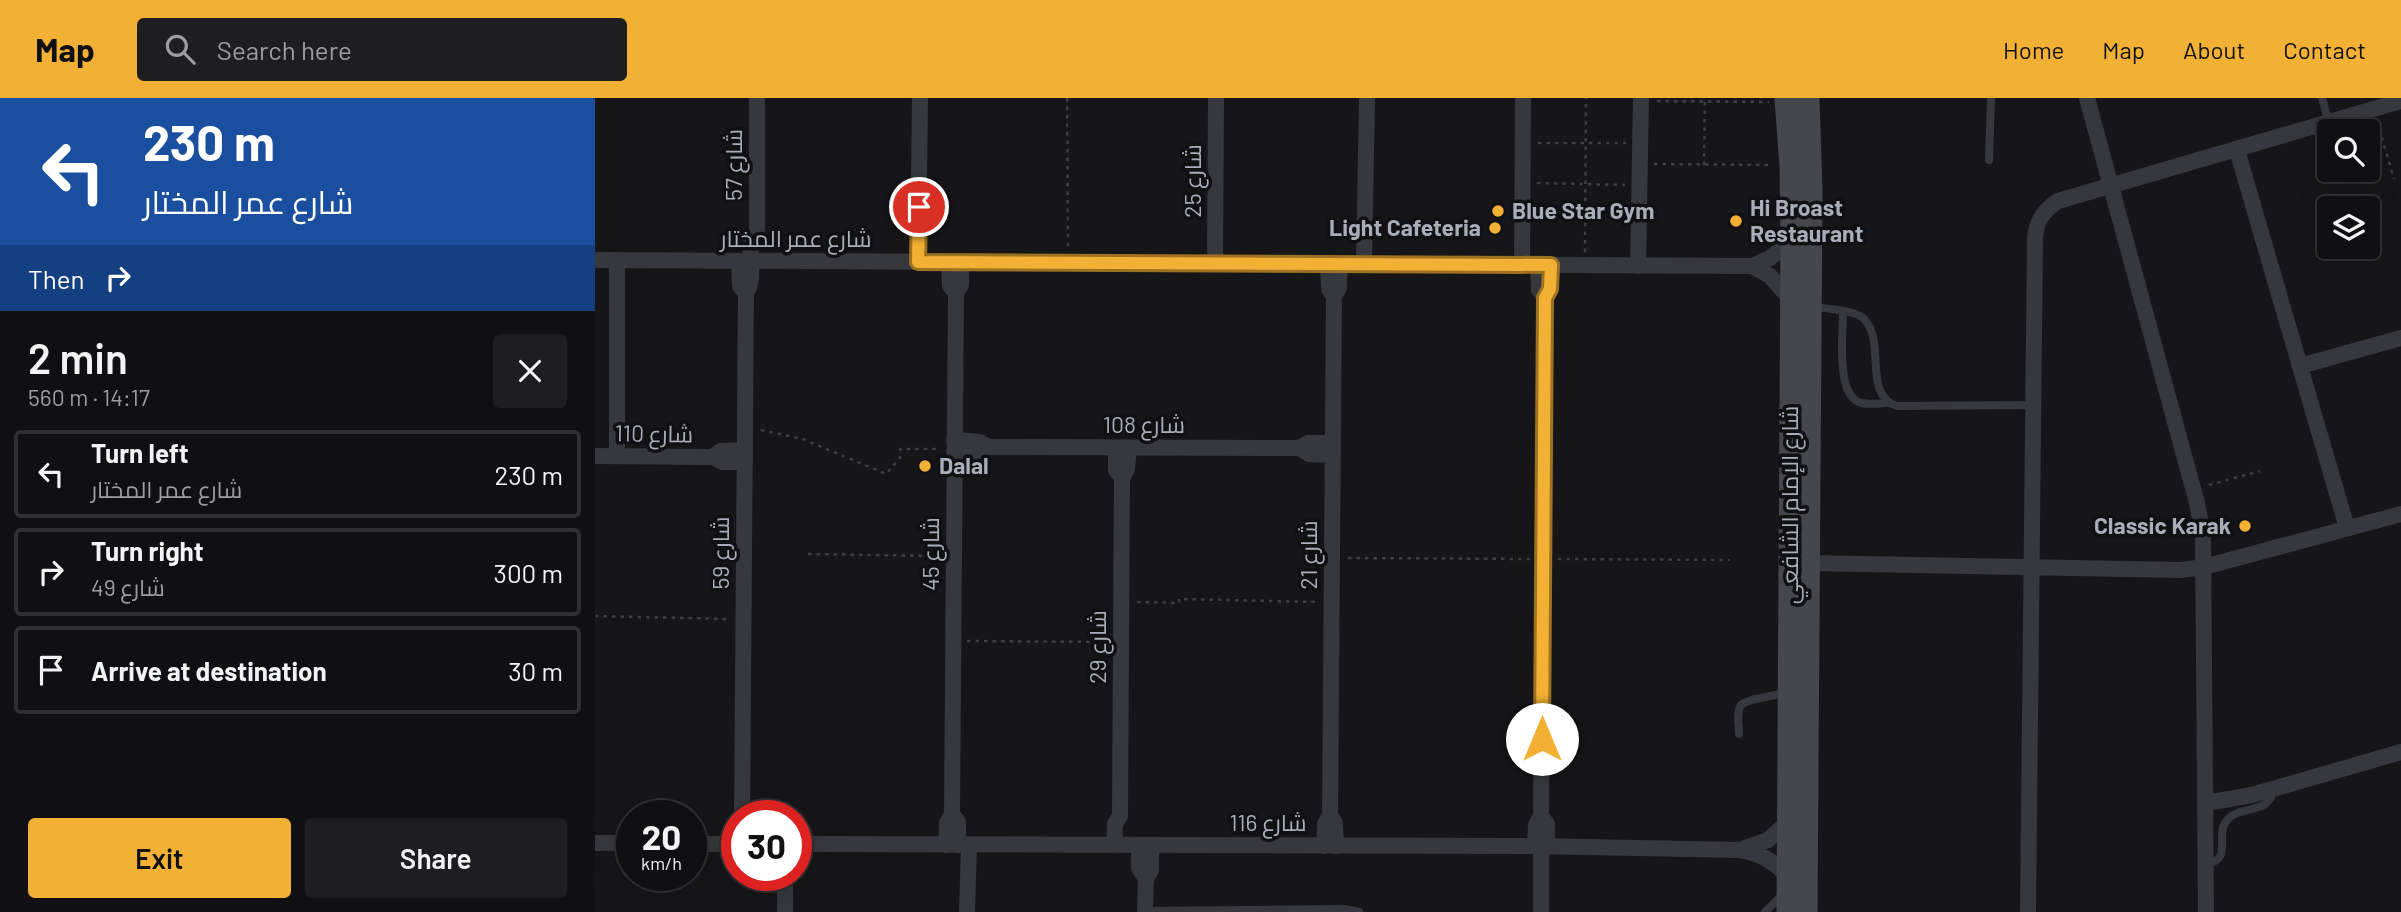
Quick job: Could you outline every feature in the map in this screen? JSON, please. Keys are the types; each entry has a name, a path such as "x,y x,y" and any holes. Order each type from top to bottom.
{"street":[{"name":"شارع 57","path":"751,261 751,240 757,231 757,98"},
{"path":"918,262 920,98"},
{"name":"شارع 25","path":"1216,98 1216,264"},
{"path":"1364,264 1367,98"},
{"path":"1523,98 1523,183 1539,290 1545,298 1541,816 1547,824 1541,847 1541,912"},
{"path":"2087,98 2193,489 2203,535 2206,912"},
{"path":"1637,266 1641,99"},
{"name":"شارع الإمام الشافعي","path":"1788,893 1789,691 1801,303 1792,240 1791,166 1801,100"},
{"name":"شارع الإمام الشافعي","path":"1801,100 1801,303 1808,563 1806,912"},
{"path":"2342,119 2401,101"},
{"path":"2028,912 2035,238 2038,223 2046,210 2059,201 2317,127"},
{"path":"2237,150 2347,528"},
{"path":"1752,266 1770,258 1792,240"},
{"name":"شارع عمر المختار","path":"595,260 1752,266"},
{"path":"617,260 617,456"},
{"name":"شارع 59","path":"741,800 746,293 740,286 751,261"},
{"name":"شارع 45","path":"955,262 950,286 955,293 952,814 958,822 958,845 967,912"},
{"name":"شارع 21","path":"1330,846 1335,823 1330,815 1334,296 1328,285 1334,264"},
{"path":"1752,266 1770,276 1801,303"},
{"path":"2300,366 2401,338"},
{"name":"شارع 108","path":"954,447 980,452 988,447 1300,448 1309,454 1333,449"},
{"name":"شارع 29","path":"1122,448 1127,469 1122,478 1120,816 1133,845 1151,870 1146,879 1145,912"},
{"name":"شارع 110","path":"595,456 713,457 722,462 745,456"},
{"path":"1808,563 2169,571 2204,567 2401,514"},
{"path":"2206,803 2274,788 2401,752"},
{"name":"شارع 116","path":"1739,850 1768,839 1788,822"},
{"path":"595,843 616,843"},
{"name":"شارع 116","path":"812,844 1739,850 1750,851 1769,860 1788,893"},
{"path":"785,891 785,912"}],"lane":[{"path":"1989,160 1991,98"},
{"path":"2322,98 2328,119"},
{"path":"1801,303 1862,317 1870,331 1879,388 1889,403"},
{"path":"1843,311 1843,378 1847,393 1861,403 1889,403 1897,406 2033,405"},
{"path":"1739,734 1739,709 1742,703 1789,691"},
{"path":"2206,864 2218,860 2221,855 2223,830 2227,820 2235,814 2262,807 2270,799 2274,788"},
{"path":"1765,912 1788,893"},
{"path":"1145,912 1344,909 1359,912"}],"path":[{"path":"1067,98 1068,263"},
{"path":"1585,265 1586,98"},
{"path":"1641,99 1801,100"},
{"path":"1704,165 1705,100"},
{"path":"2373,109 2394,179"},
{"path":"1523,142 1640,144"},
{"path":"1640,164 1791,166"},
{"path":"1523,183 1639,186"},
{"path":"745,429 786,433 886,474 900,458 901,449 954,447"},
{"path":"2193,489 2260,471"},
{"path":"808,554 954,556"},
{"path":"1121,602 1179,603 1179,599 1332,602"},
{"path":"595,616 744,619"},
{"path":"953,641 1121,642"}],"place":[{"name":"Blue Star Gym","path":"1498,211"},
{"name":"Hi Broast Restaurant","path":"1736,221"},
{"name":"Light Cafeteria","path":"1495,228"},
{"name":"Dalal","path":"925,466"},
{"name":"Classic Karak","path":"2245,526"}],"route":[{"path":"919,207 918,262 1551,265 1550,289 1545,298 1542,739"}]}
